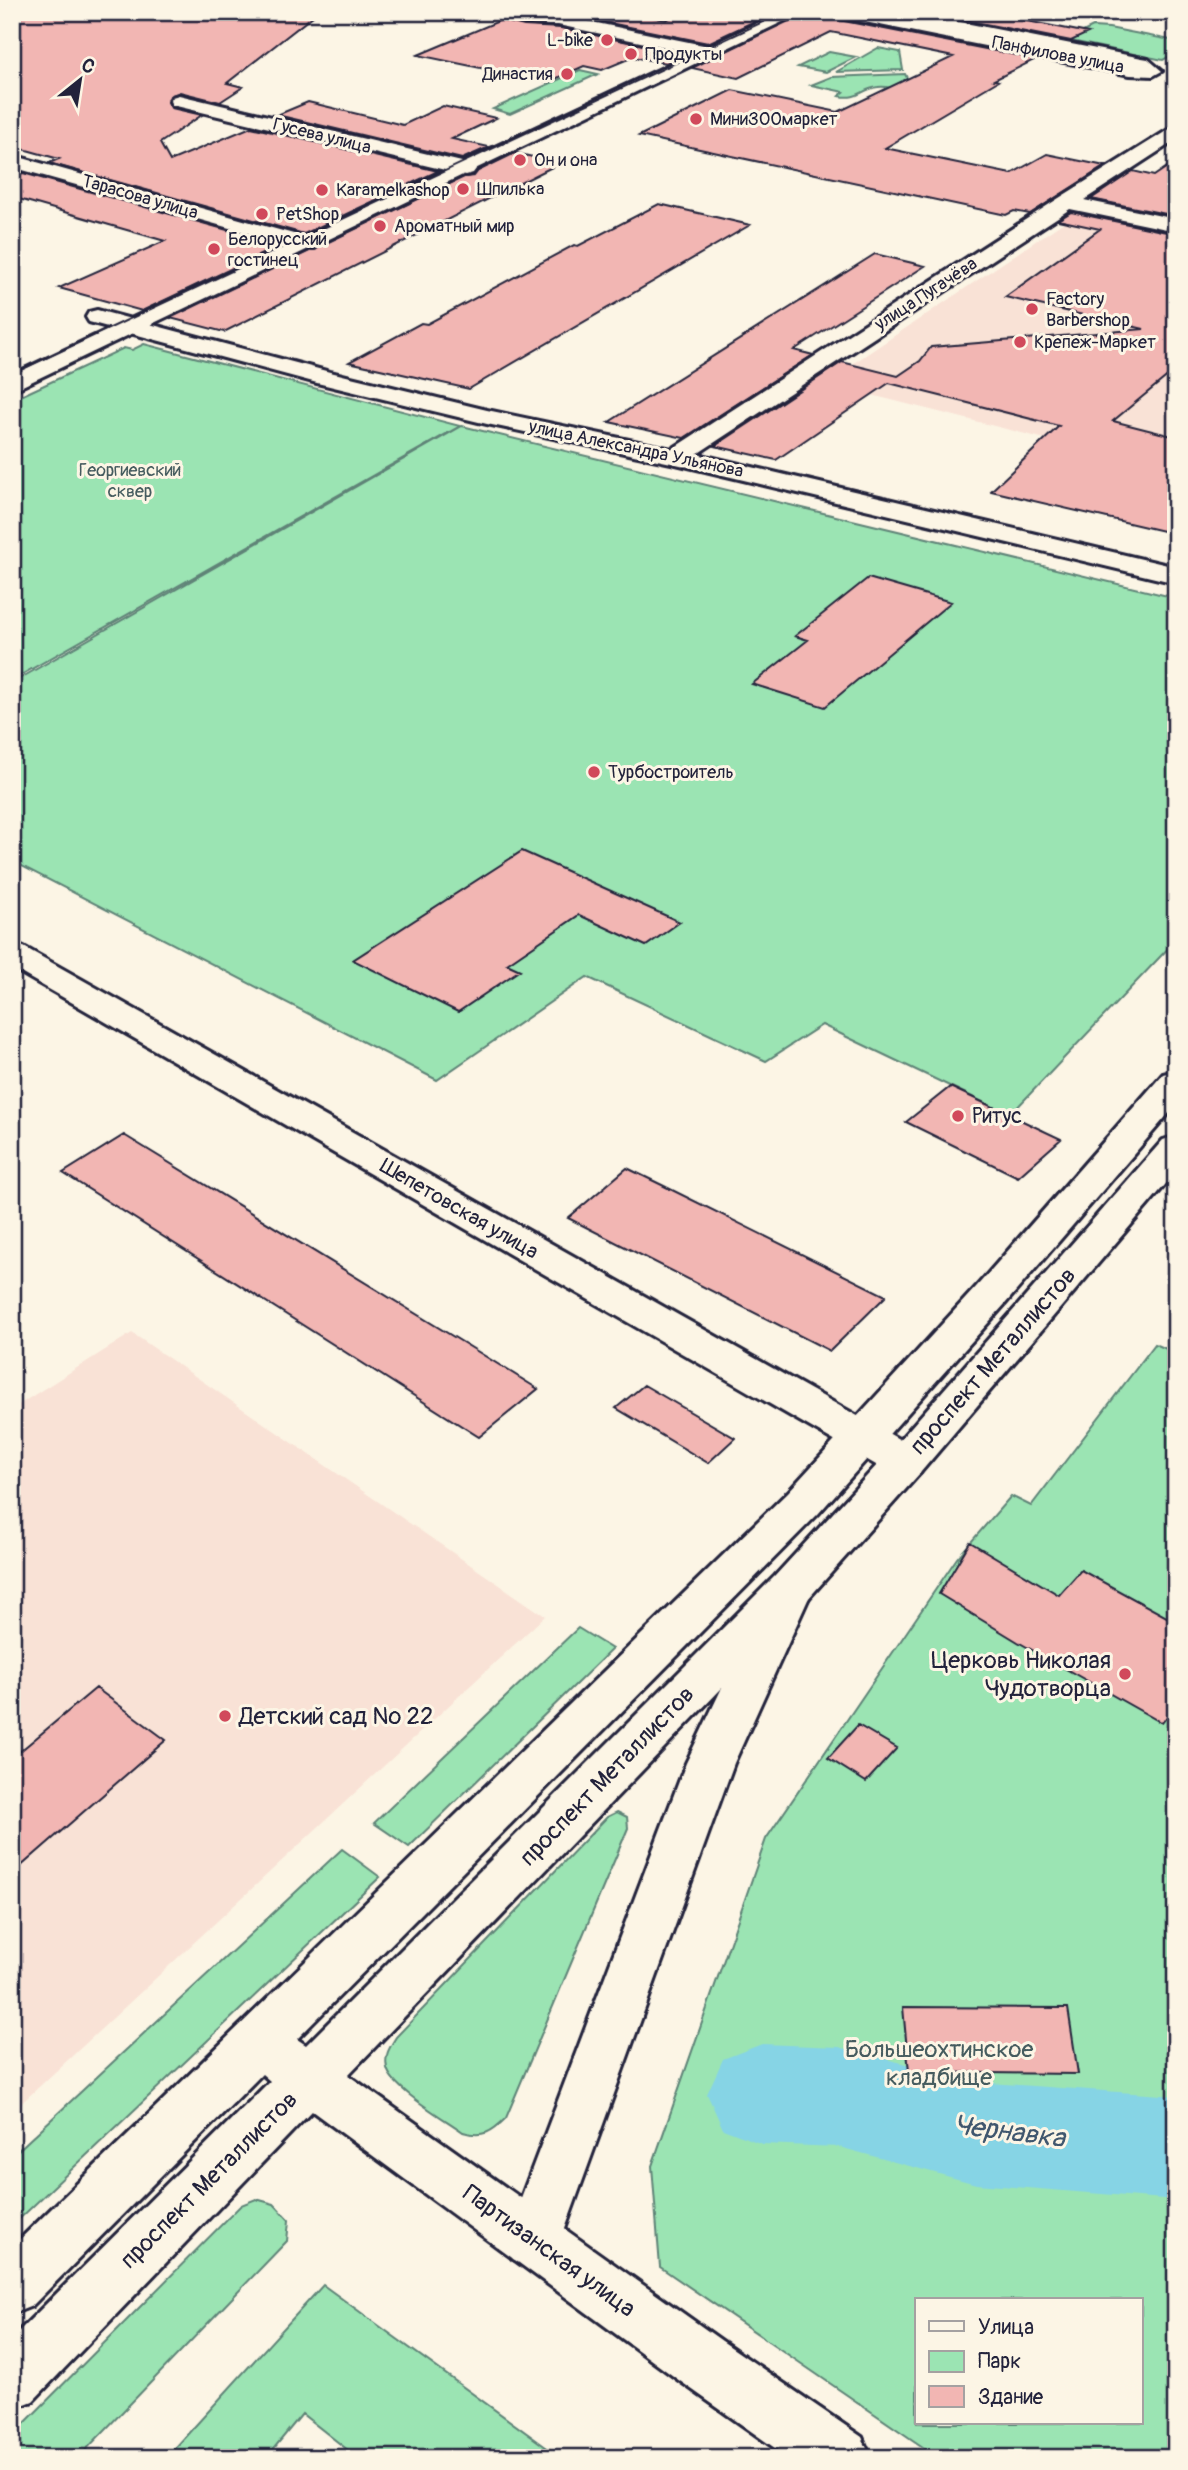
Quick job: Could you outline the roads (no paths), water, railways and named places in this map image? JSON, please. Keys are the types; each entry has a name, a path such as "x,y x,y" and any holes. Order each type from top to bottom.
{"street":[{"path":"502,12 542,20 558,16 682,46 710,43"},
{"path":"408,173 432,162 464,155 710,43 795,12"},
{"name":"Панфилова улица","path":"840,12 1130,70 1176,75"},
{"name":"Панфилова улица","path":"882,12 1142,63 1153,71"},
{"path":"12,384 308,244 464,155 682,46"},
{"name":"Гусева улица","path":"178,101 432,162"},
{"name":"улица Пугачёва","path":"676,457 1176,131"},
{"name":"Тарасова улица","path":"12,161 308,244"},
{"path":"1066,202 1176,225"},
{"path":"250,246 298,224"},
{"path":"75,327 120,306"},
{"name":"улица Александра Ульянова","path":"97,317 251,360 446,407 676,457 1176,575"},
{"name":"Шепетовская улица","path":"12,954 905,1462"},
{"name":"проспект Металлистов","path":"12,2286 734,1572 862,1438 1176,1082"},
{"name":"проспект Металлистов","path":"12,2380 791,1588 905,1462 1176,1148"},
{"path":"533,2240 710,1763 791,1588"},
{"name":"Партизанская улица","path":"259,2042 841,2458"}],"waterway":[{"name":"Чернавка","path":"762,2094 839,2097 976,2133 1176,2148"}],"tram line":[{"path":"12,374 784,12"}],"place":[{"name":"L-bike","path":"607,40"},
{"name":"Продукты","path":"631,54"},
{"name":"Династия","path":"567,74"},
{"name":"МиниЗООмаркет","path":"696,119"},
{"name":"Он и она","path":"520,160"},
{"name":"Шпилька","path":"463,189"},
{"name":"Karamelkashop","path":"322,190"},
{"name":"PetShop","path":"262,214"},
{"name":"Ароматный мир","path":"380,226"},
{"name":"Белорусский гостинец","path":"214,249"},
{"name":"Factory Barbershop","path":"1032,309"},
{"name":"Крепеж-Маркет","path":"1020,342"},
{"name":"Турбостроитель","path":"594,772"},
{"name":"Ритус","path":"958,1116"},
{"name":"Церковь Николая Чудотворца","path":"1125,1674"},
{"name":"Детский сад № 22","path":"225,1716"}],"park label":[{"name":"Георгиевский сквер","path":"130,480"},
{"name":"Большеохтинское кладбище","path":"939,2063"}]}
